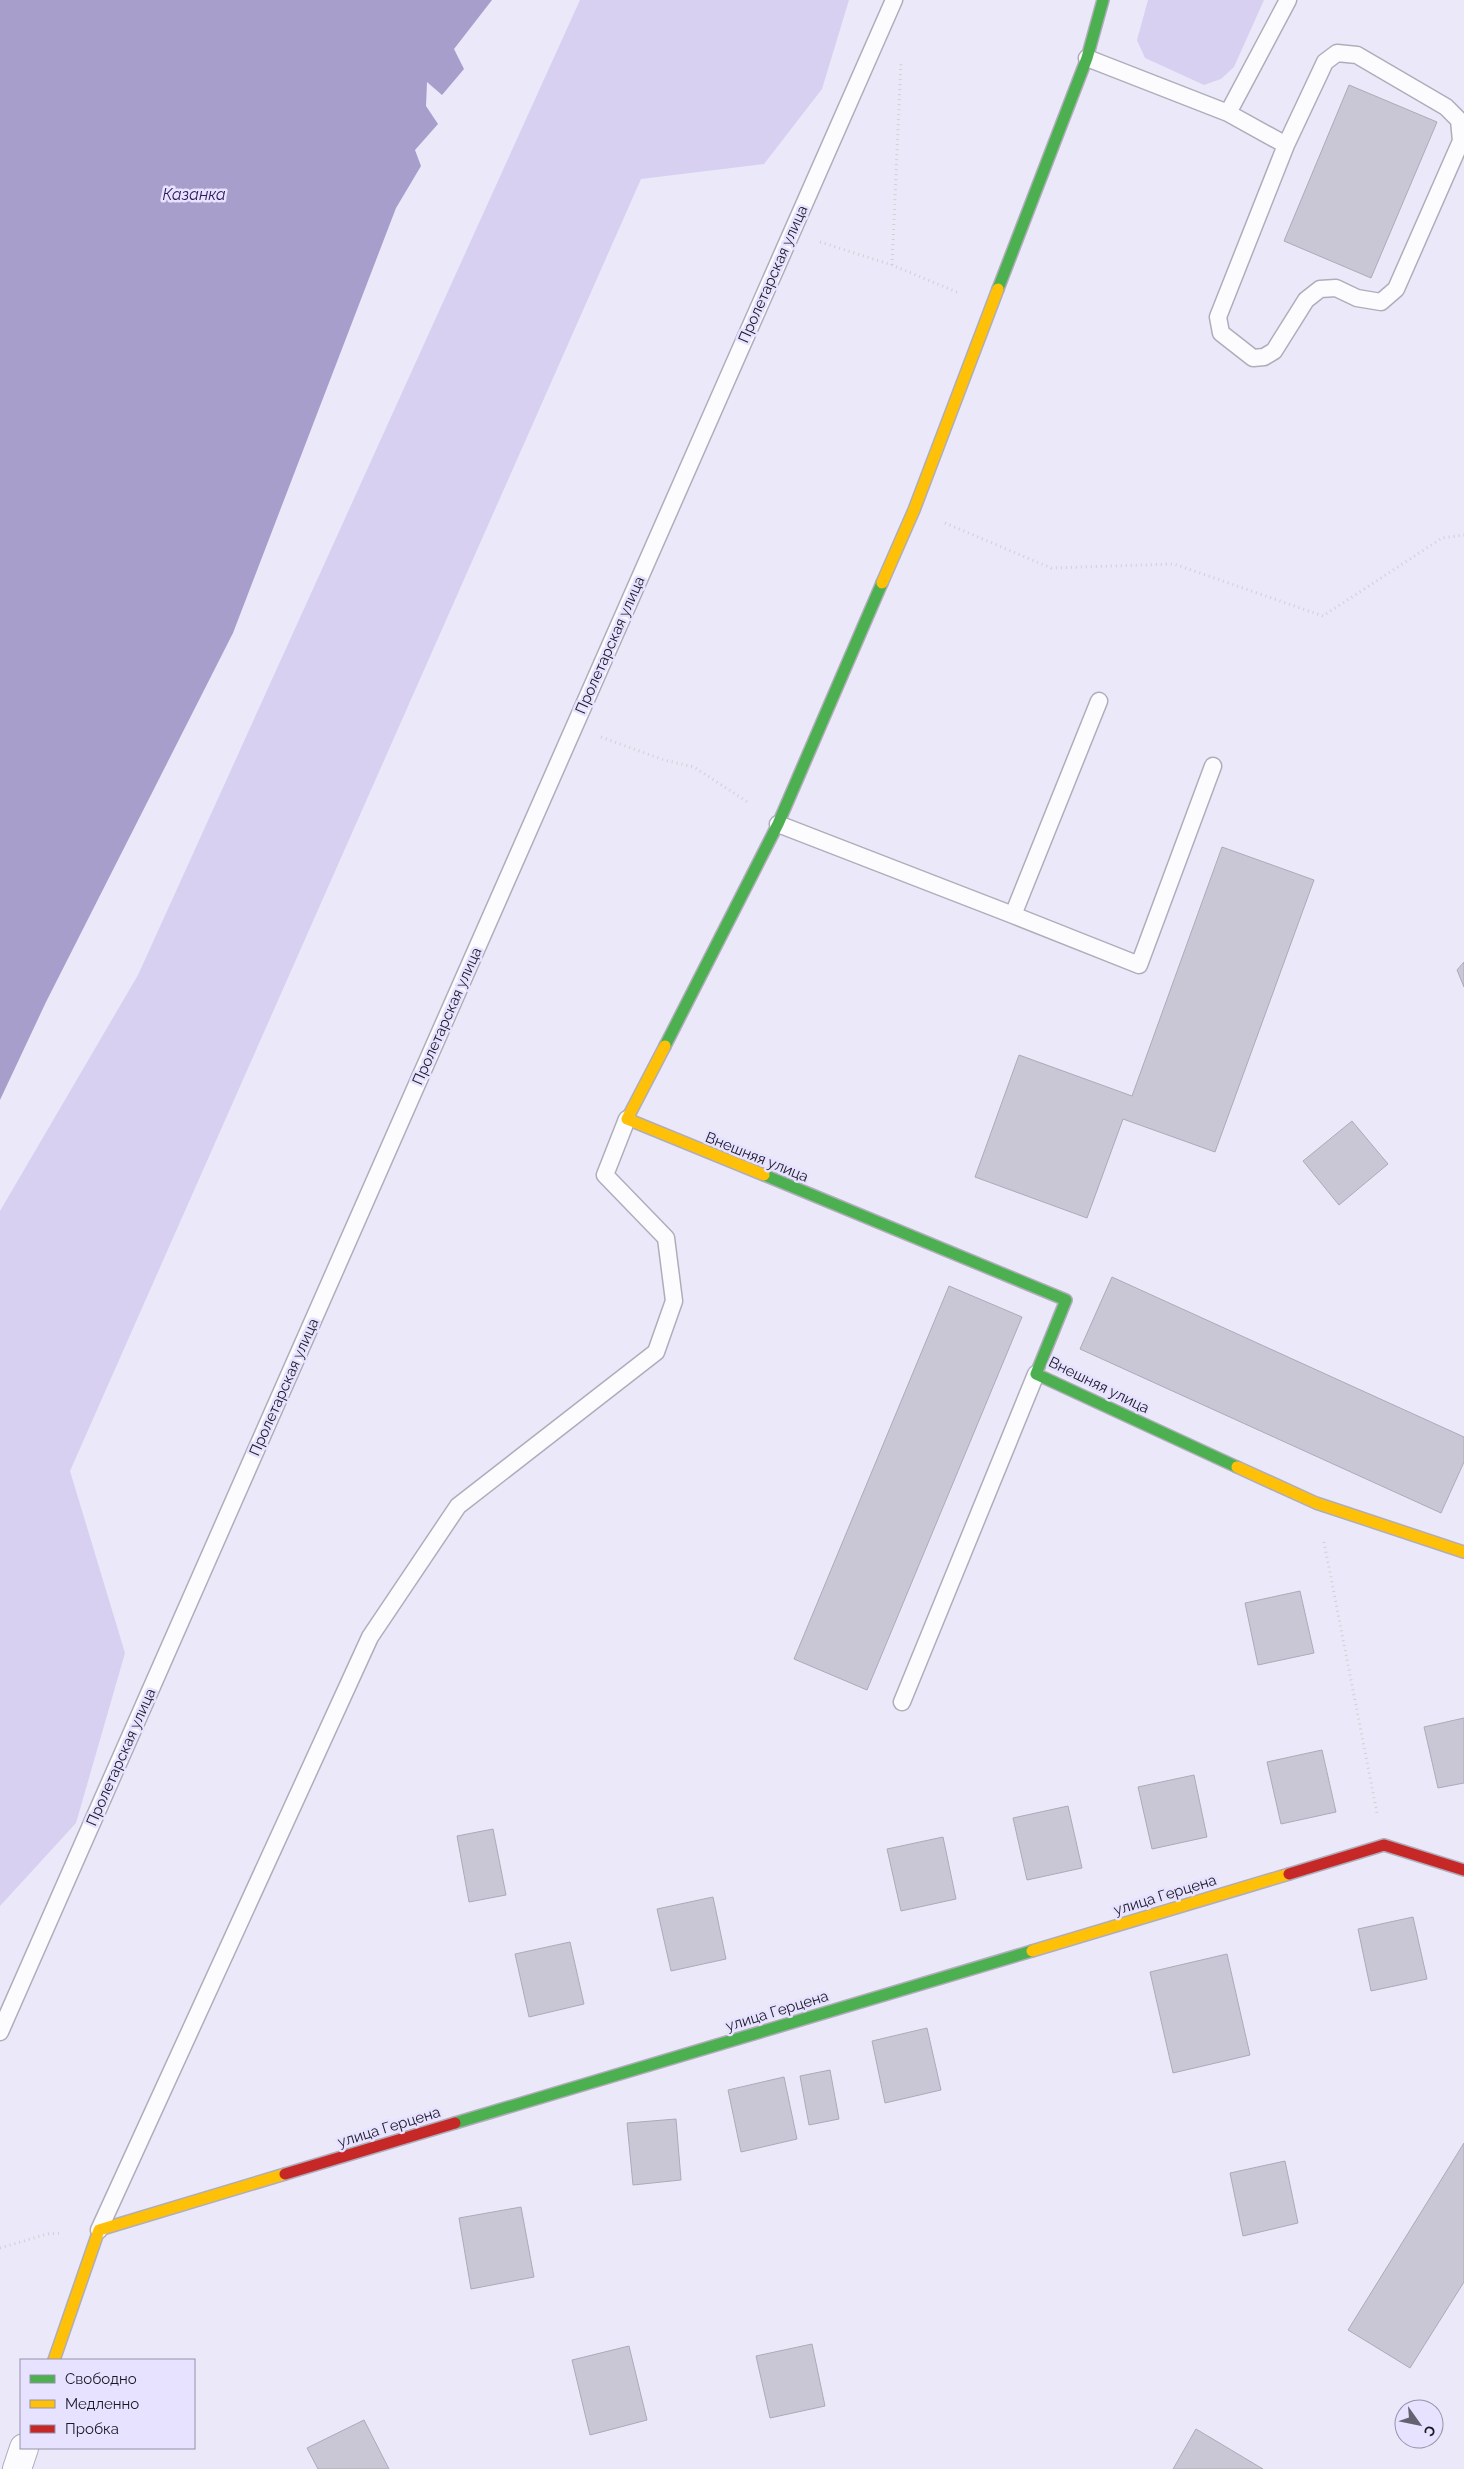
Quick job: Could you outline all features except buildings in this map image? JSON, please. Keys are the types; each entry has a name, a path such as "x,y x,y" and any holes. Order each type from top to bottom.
{"street":[{"path":"627,1119 778,824 914,510 1087,58 1103,0"},
{"name":"Внешняя улица","path":"627,1119 1066,1300 1036,1374 1316,1503 1464,1552"},
{"path":"1384,1845 1464,1870"},
{"name":"улица Герцена","path":"99,2230 1384,1845"},
{"path":"54,2359 99,2230"},
{"path":"16,2469 24,2449"}],"lane":[{"name":"Пролетарская улица","path":"0,2032 894,0"},
{"path":"1228,113 1288,0"},
{"path":"1336,53 1357,55 1446,107 1459,120 1461,141 1396,289 1380,302 1357,298 1336,288 1320,289 1306,300 1274,351 1264,357 1253,358 1221,333 1218,317 1286,145 1325,62 1336,53"},
{"path":"1087,58 1228,113 1286,145"},
{"path":"1013,915 1099,701"},
{"path":"778,824 1140,965 1213,766"},
{"path":"99,2230 370,1637 458,1506 656,1352 674,1301 666,1238 606,1176 627,1119"},
{"path":"902,1702 1036,1374"}],"path":[{"path":"892,265 901,59"},
{"path":"792,232 892,265 992,307"},
{"path":"914,510 1051,568 1174,564 1323,616 1442,538 1464,536"},
{"path":"574,727 664,760 694,767 738,794 778,824"},
{"path":"1316,1503 1384,1845"},
{"path":"0,2248 47,2234 99,2230"}],"shaded area":[{"path":"580,0 849,0 822,89 764,164 641,179 70,1471 125,1653 76,1823 0,1906 0,1211 138,975"},
{"path":"1148,0 1264,0 1234,67 1221,79 1204,85 1145,58 1137,40"}],"water":[{"name":"Казанка","path":"0,0 492,0 454,49 464,69 442,95 427,82 426,106 438,124 415,150 421,166 396,208 233,633 46,1002 0,1100"}],"traffic: fast":[{"path":"998,289 1087,58 1103,0"},
{"path":"665,1046 778,824 882,583"},
{"path":"764,1175 1066,1300 1036,1374 1237,1467"},
{"path":"455,2123 1032,1951"}],"traffic: slow":[{"path":"882,583 914,510 998,289"},
{"path":"665,1046 627,1119 764,1175"},
{"path":"1237,1467 1316,1503 1464,1552"},
{"path":"1032,1951 1289,1874"},
{"path":"54,2359 99,2230 285,2174"}],"traffic: jam":[{"path":"1289,1874 1384,1845 1464,1870"},
{"path":"285,2174 455,2123"}]}
